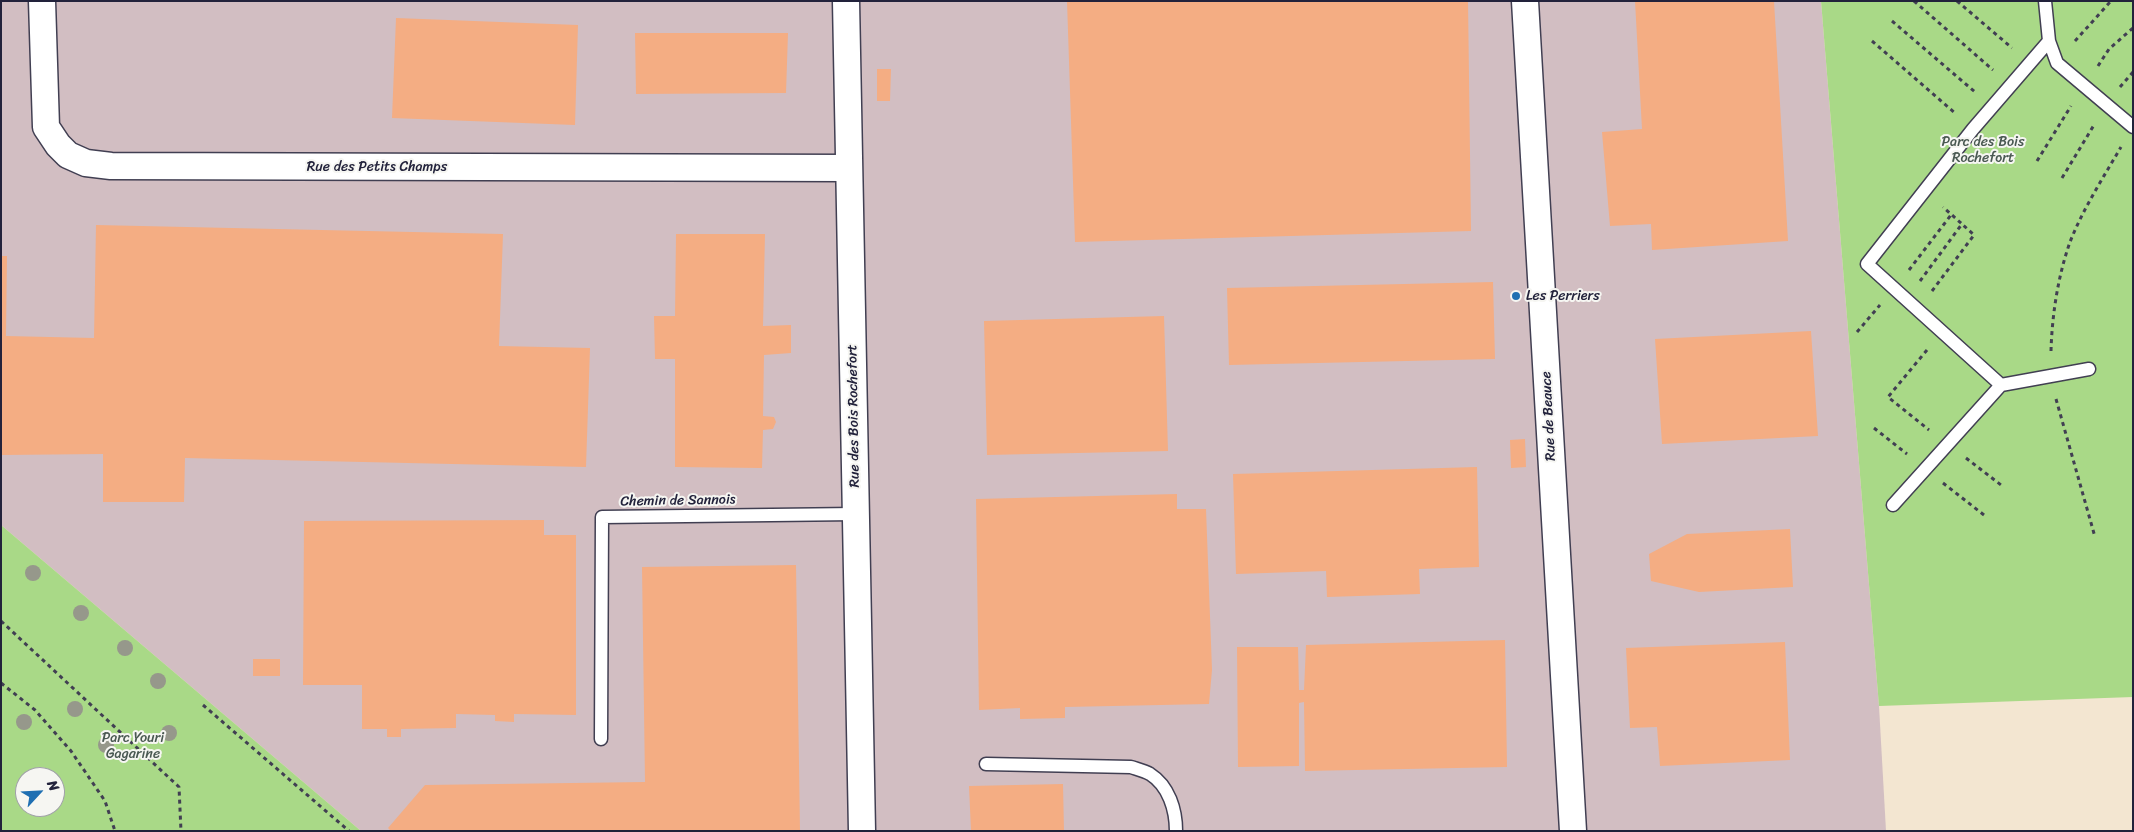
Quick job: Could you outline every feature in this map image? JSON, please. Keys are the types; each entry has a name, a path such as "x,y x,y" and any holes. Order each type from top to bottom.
{"street":[{"name":"Rue des Petits Champs","path":"42,1 46,127 58,145 68,155 86,163 110,166 849,168"},
{"name":"Rue des Bois Rochefort","path":"846,1 862,831"},
{"name":"Rue de Beauce","path":"1526,1 1572,831"}],"lane":[{"path":"2045,1 2049,41 2057,63 2133,127"},
{"path":"2000,385 1867,264 1924,189 1991,107 2049,41"},
{"path":"1893,506 2000,385 2089,369"},
{"name":"Chemin de Sannois","path":"601,739 602,517 856,514"},
{"path":"986,764 1131,767 1150,774 1166,789 1176,814 1176,831"}],"path":[{"path":"1914,1 2010,85"},
{"path":"1957,1 2029,64"},
{"path":"2057,63 2088,24 2111,1"},
{"path":"1892,21 1991,107"},
{"path":"1872,41 1973,129"},
{"path":"2095,537 2062,428 2051,376 2052,335 2057,298 2070,242 2098,186 2123,144"},
{"path":"1918,310 1974,235 1924,189"},
{"path":"1907,299 1962,224"},
{"path":"1942,332 1888,397 2001,485"},
{"path":"1,621 179,787 181,831"},
{"path":"1,683 35,710 71,751 105,801 115,831"},
{"path":"203,705 349,831"}],"shaded area":[{"path":"1,1 1821,1 1879,706 1886,831 361,831 1,525"}],"green space":[{"name":"Parc des Bois Rochefort","path":"1821,1 2133,1 2133,697 1879,706"},
{"name":"Parc Youri Gagarine","path":"1,525 361,831 1,831"}],"building":[{"path":"1067,1 1468,1 1471,231 1075,242"},
{"path":"1635,1 1774,1 1788,241 1652,250 1651,224 1610,226 1602,132 1642,129"},
{"path":"396,18 578,25 575,125 392,118"},
{"path":"635,33 788,33 786,93 636,94"},
{"path":"877,69 891,69 890,101 877,101"},
{"path":"96,225 503,234 499,346 590,348 586,467 185,458 184,502 103,502 103,454 2,455 1,256 7,256 6,336 94,338"},
{"path":"676,234 765,234 763,326 791,325 791,353 764,355 763,416 774,417 776,422 773,429 763,430 762,468 675,467 675,359 655,359 654,316 675,316"},
{"path":"1493,282 1495,359 1229,365 1227,288"},
{"path":"1164,316 1168,451 987,455 984,321"},
{"path":"1811,331 1818,436 1662,444 1655,339"},
{"path":"1525,439 1526,467 1511,468 1510,440"},
{"path":"1477,467 1479,567 1419,569 1420,594 1327,597 1326,571 1236,574 1233,474"},
{"path":"1177,494 1177,509 1206,509 1212,670 1209,704 1065,707 1065,718 1020,719 1020,708 979,710 976,499"},
{"path":"544,520 544,535 576,535 576,715 514,714 514,722 495,721 495,715 456,714 456,728 401,729 401,737 387,737 387,729 362,729 362,685 303,685 304,521"},
{"path":"1790,529 1793,587 1699,592 1651,581 1649,554 1687,534"},
{"path":"796,565 800,831 391,831 388,828 425,785 645,782 642,567"},
{"path":"1505,640 1507,767 1305,771 1304,702 1299,703 1299,766 1238,767 1237,647 1298,647 1299,690 1304,690 1306,645"},
{"path":"1785,642 1790,760 1660,766 1657,727 1630,728 1626,648"},
{"path":"253,659 280,659 280,676 253,676"},
{"path":"1063,784 1064,831 971,831 969,786"}],"place":[{"name":"Les Perriers","path":"1516,296"}]}
